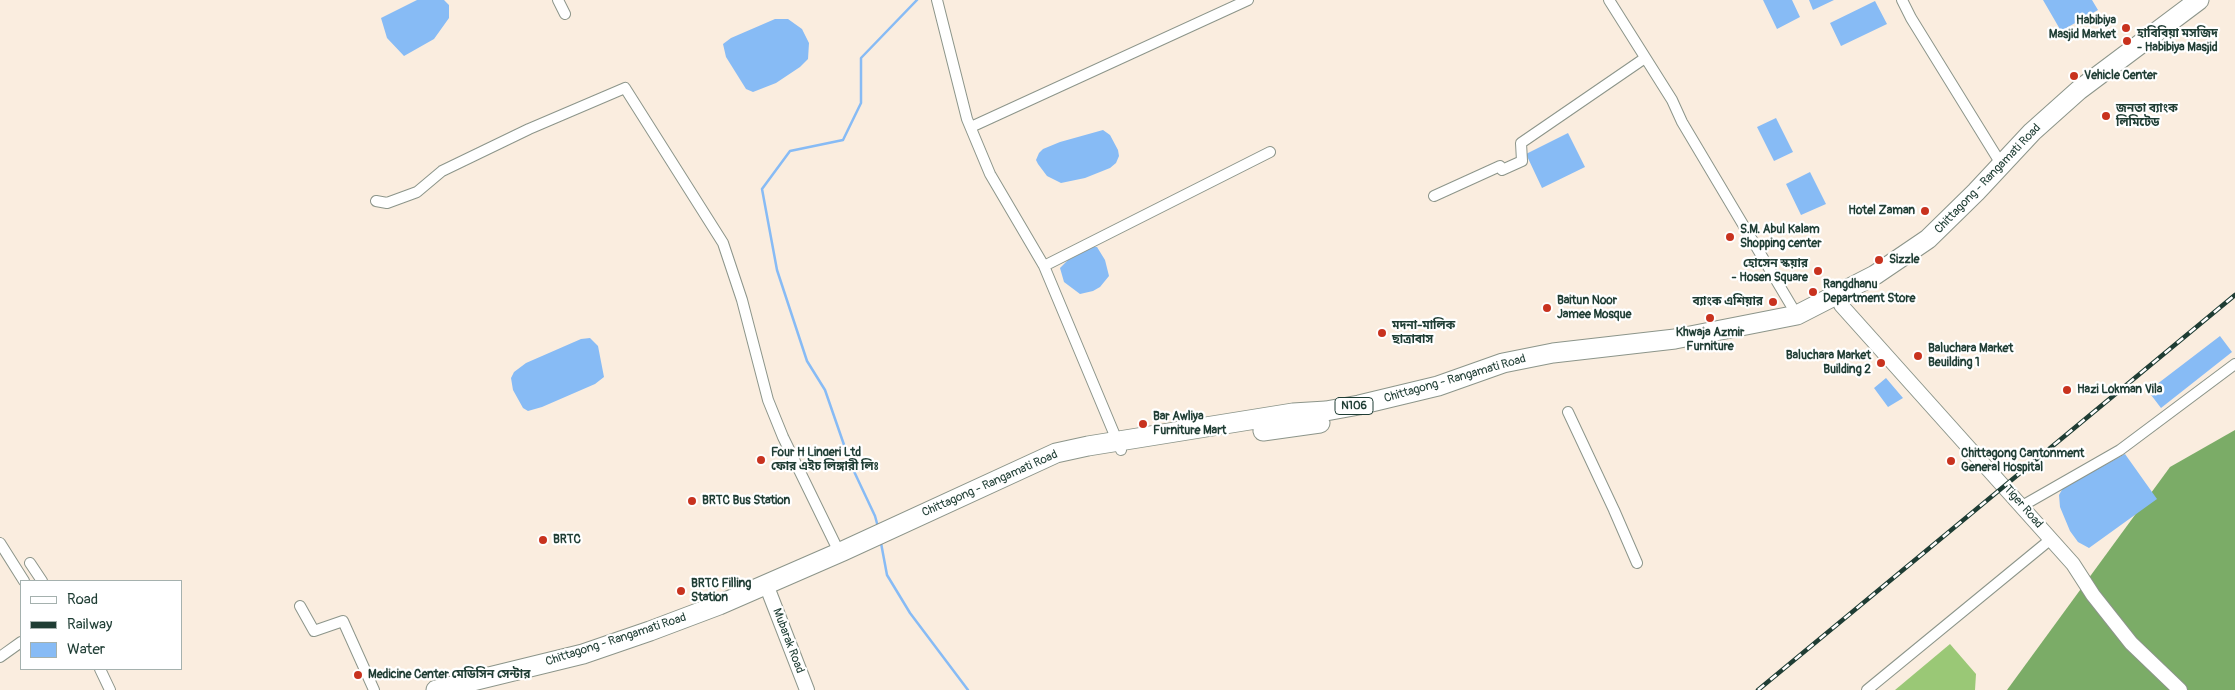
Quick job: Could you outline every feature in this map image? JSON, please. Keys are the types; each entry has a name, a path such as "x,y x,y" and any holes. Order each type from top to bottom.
{"highway":[{"name":"Chittagong - Rangamati Road","path":"479,690 528,680 596,661 670,636 769,592 841,556 1037,468 1119,446 1331,421 1423,398 1530,367 1707,346 1752,337 1841,305 1897,274 1945,238 1973,208 2002,167 2032,132 2079,90 2199,0"},
{"name":"Chittagong - Rangamati Road","path":"1799,319 1875,274 1928,239 2002,167 2087,96 2215,0"},
{"name":"Chittagong - Rangamati Road","path":"436,690 583,654 650,631 841,556"}],"street":[{"path":"558,0 565,14"},
{"path":"937,0 971,127 990,174 1044,266 1119,446"},
{"path":"971,127 1248,0"},
{"path":"1609,0 1799,319"},
{"path":"1902,0 1911,18 2002,167"},
{"path":"1434,196 1500,166 1502,170 1522,161 1521,143 1645,58"},
{"path":"376,201 386,203 417,192 442,171 529,129 625,88 723,243 742,300 768,400 783,437 841,556"},
{"path":"1044,266 1270,152"},
{"name":"Tiger Road","path":"1841,305 2073,564 2093,595 2131,642 2180,690"},
{"path":"2022,506 2120,450 2235,364"},
{"path":"1568,412 1614,510 1636,563"},
{"path":"1867,690 2051,539"},
{"path":"0,543 23,580"},
{"path":"30,563 41,580"},
{"name":"Mubarak Road","path":"769,592 807,690"},
{"path":"300,606 314,631 343,621 374,690"},
{"path":"0,657 20,643"},
{"path":"100,670 110,690"}],"green space":[{"path":"2235,430 2235,690 2007,690 2170,467"},
{"path":"1950,644 1976,674 1975,690 1895,690"}],"water":[{"path":"417,0 444,0 449,5 449,18 434,39 404,56 387,38 381,18"},
{"path":"1763,0 1792,0 1800,17 1777,29"},
{"path":"1809,0 1834,0 1813,10"},
{"path":"2043,0 2092,0 2098,10 2061,31"},
{"path":"1875,1 1887,24 1841,46 1830,23"},
{"path":"775,19 788,19 802,29 809,43 808,59 800,67 776,83 753,92 746,89 726,57 723,44 731,38"},
{"path":"1776,118 1793,152 1774,161 1757,127"},
{"path":"1103,130 1110,135 1118,150 1119,156 1116,163 1110,168 1085,178 1061,183 1047,176 1036,160 1043,149 1060,142"},
{"path":"1568,133 1585,167 1542,188 1526,154"},
{"path":"1810,172 1826,204 1801,215 1786,184"},
{"path":"1093,247 1097,247 1105,260 1109,276 1100,287 1080,294 1064,282 1060,268 1068,260"},
{"path":"2220,336 2232,352 2161,408 2148,391"},
{"path":"590,338 598,346 604,377 595,384 542,407 528,411 523,408 513,390 511,378 514,372 526,363 581,339"},
{"path":"1886,378 1903,398 1888,407 1874,388"},
{"path":"2125,454 2157,499 2089,548 2078,542 2070,531 2060,507 2059,495 2063,488"}],"waterway":[{"path":"878,527 875,516 851,465 825,390 807,361 777,270 762,189 790,151 843,140 861,103 861,58 917,0"},
{"path":"881,543 887,575 910,613 968,690"}],"railway":[{"path":"1758,690 2235,295"}],"place":[{"name":"Habibiya Masjid Market","path":"2126,28"},
{"name":"হাবিবিয়া মসজিদ - Habibiya Masjid","path":"2127,41"},
{"name":"Vehicle Center","path":"2074,76"},
{"name":"জনতা ব্যাংক লিমিটেড","path":"2106,116"},
{"name":"Hotel Zaman","path":"1925,211"},
{"name":"S.M. Abul Kalam Shopping center","path":"1730,237"},
{"name":"Sizzle","path":"1879,260"},
{"name":"হোসেন স্কয়ার - Hosen Square","path":"1818,271"},
{"name":"Rangdhanu Department Store","path":"1813,292"},
{"name":"ব্যাংক এশিয়ার","path":"1773,302"},
{"name":"Baitun Noor Jamee Mosque","path":"1547,308"},
{"name":"Khwaja Azmir Furniture","path":"1710,318"},
{"name":"মদনা-মালিক ছাত্রাবাস","path":"1382,333"},
{"name":"Baluchara Market Beuilding 1","path":"1918,356"},
{"name":"Baluchara Market Building 2","path":"1881,363"},
{"name":"Hazi Lokman Vila","path":"2067,390"},
{"name":"Bar Awliya Furniture Mart","path":"1143,424"},
{"name":"Four H Lingeri Ltd ফোর এইচ লিঙ্গারী লিঃ","path":"761,460"},
{"name":"Chittagong Cantonment General Hospital","path":"1951,461"},
{"name":"BRTC Bus Station","path":"692,501"},
{"name":"BRTC","path":"543,540"},
{"name":"BRTC Filling Station","path":"681,591"},
{"name":"Medicine Center মেডিসিন সেন্টার","path":"358,675"}]}
